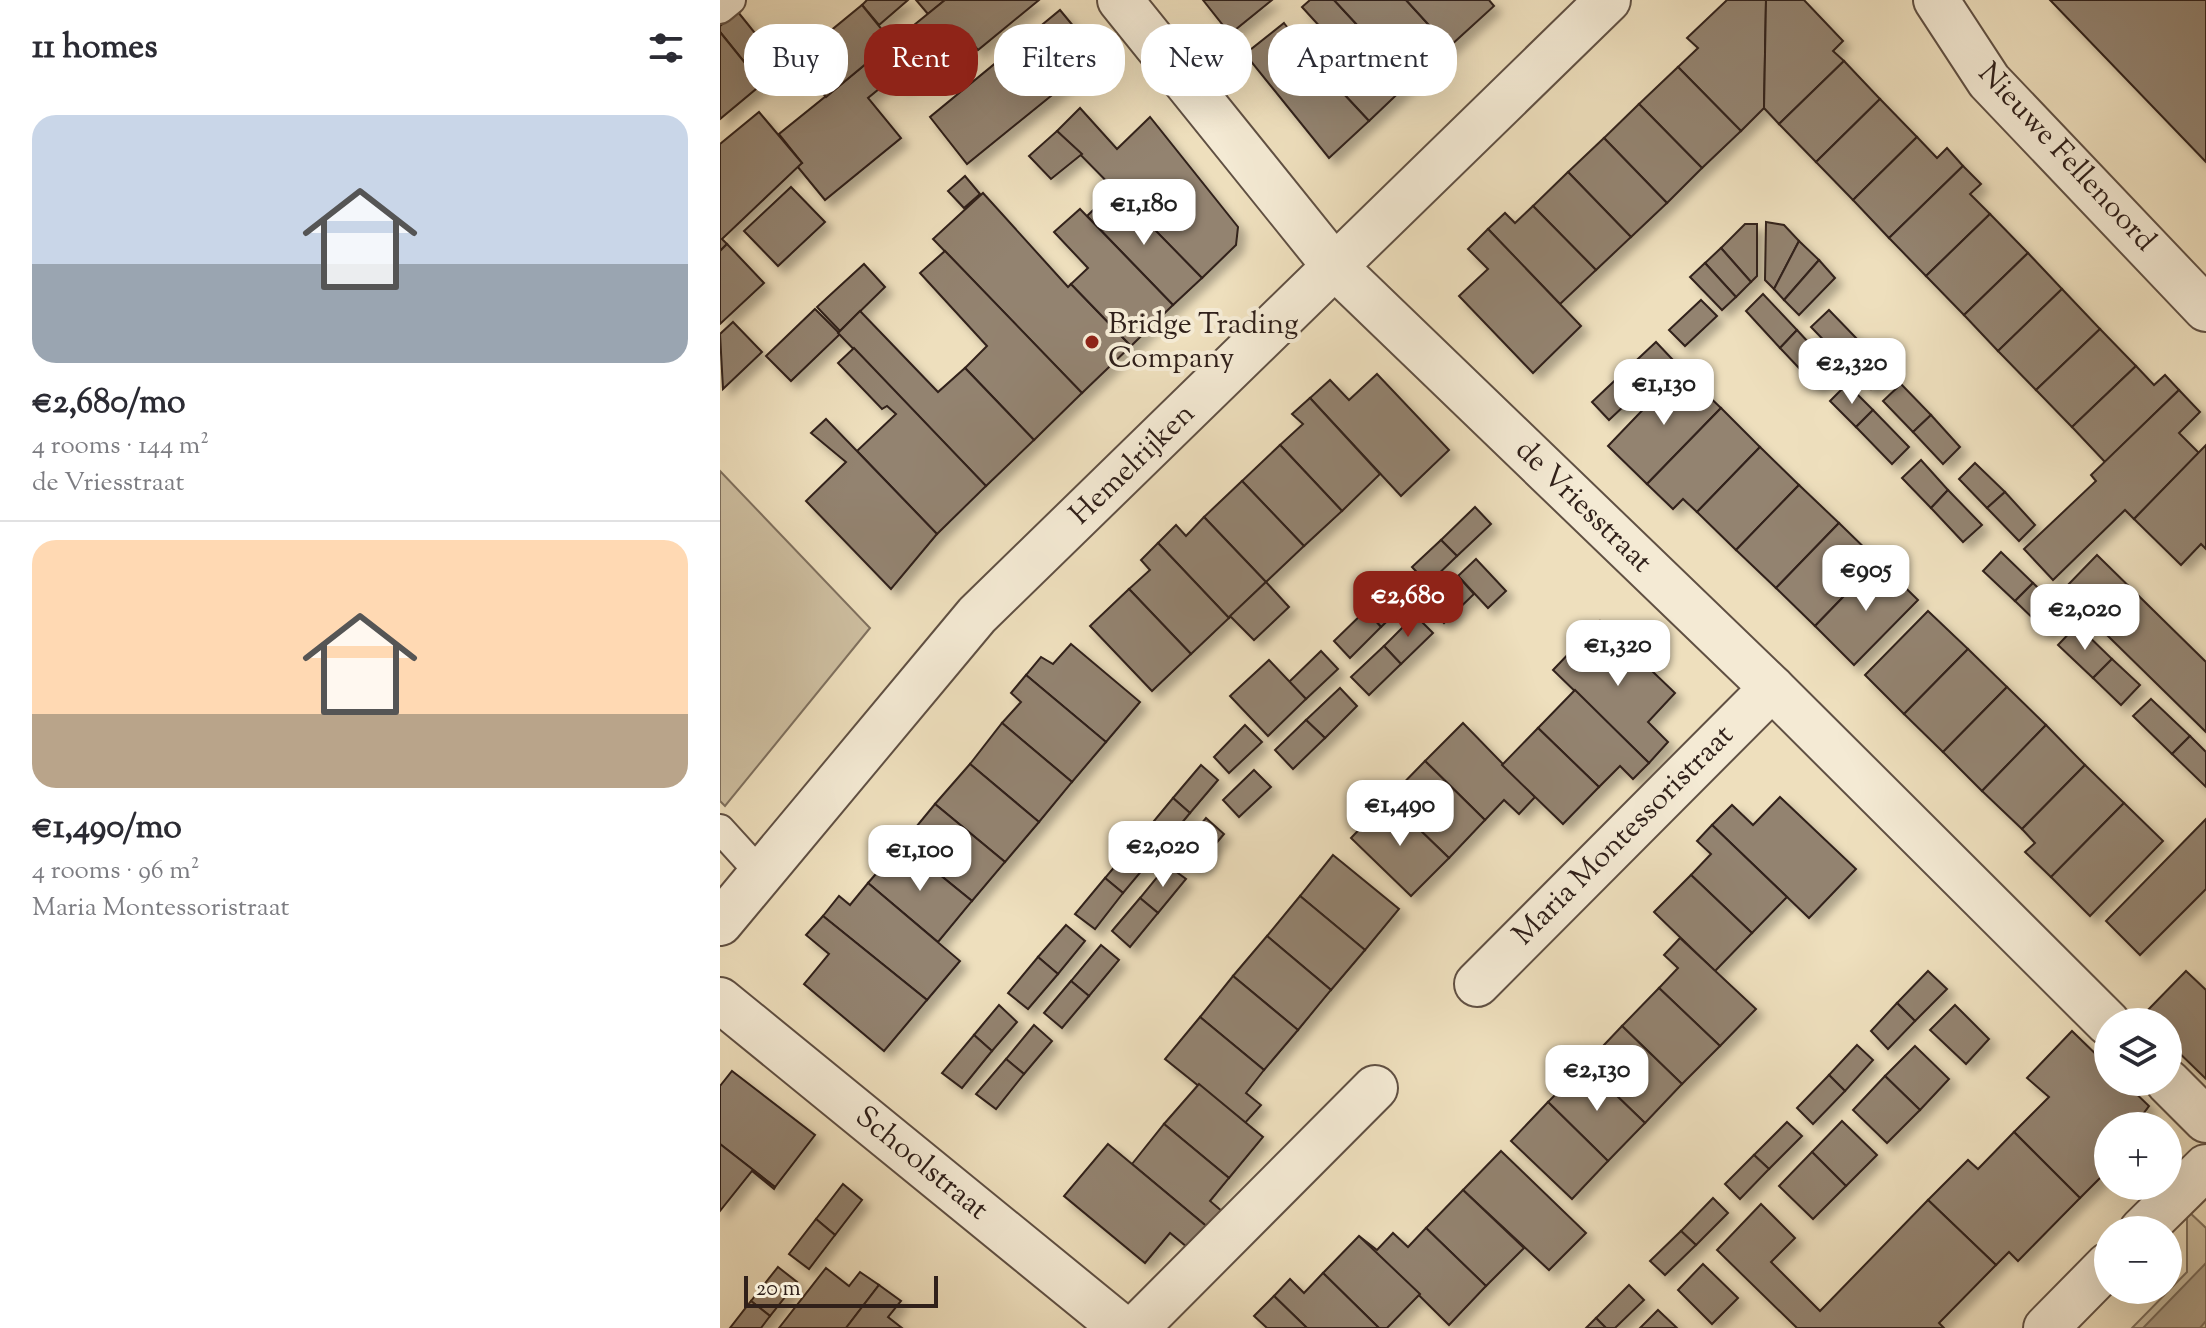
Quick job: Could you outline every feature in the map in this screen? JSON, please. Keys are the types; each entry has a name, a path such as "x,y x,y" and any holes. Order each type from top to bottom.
{"street":[{"name":"de Vriesstraat","path":"1120,0 1336,268 1772,688 2094,1009"},
{"name":"Hemelrijken","path":"720,923 977,615 1608,0"},
{"name":"Nieuwe Fellenoord","path":"1936,0 1989,81 2206,309"},
{"name":"Maria Montessoristraat","path":"1477,984 1772,688"},
{"name":"Schoolstraat","path":"720,1000 1122,1328"},
{"path":"1136,1328 1375,1088"},
{"path":"2182,1096 2206,1120"},
{"path":"2156,1216 2206,1167"},
{"path":"2046,1328 2094,1279"}],"lane":[{"path":"720,9 731,0"},
{"path":"720,829 761,874"}],"shaded area":[{"path":"720,471 870,628 725,806 720,801"},
{"path":"2187,1210 2206,1228 2206,1328 2132,1328 2156,1304 2182,1304 2182,1277 2187,1272"},
{"path":"2206,1263 2206,1321 2200,1328 2143,1328 2166,1304 2182,1304 2182,1288"}],"building":[{"path":"867,0 908,0 880,24 862,5"},
{"path":"916,0 945,0 928,14"},
{"path":"945,0 1039,0 1010,24 994,24 994,37 978,50 978,24 915,24"},
{"path":"1203,0 1272,0 1242,24 1222,24"},
{"path":"1310,0 1334,0 1356,24 1318,24 1302,7"},
{"path":"1334,0 1406,0 1428,24 1356,24"},
{"path":"1406,0 1489,0 1494,6 1457,40 1457,24 1428,24"},
{"path":"1727,0 1766,0 1764,108 1741,131 1678,67 1698,48 1687,38"},
{"path":"1766,0 1804,0 1843,41 1833,51 1844,61 1779,124 1764,108"},
{"path":"2050,0 2206,0 2206,162"},
{"path":"862,5 877,24 864,24 864,65 848,79 848,24 839,24"},
{"path":"1060,10 1072,24 1043,24"},
{"path":"738,12 748,24 744,24 744,62 720,32 720,26"},
{"path":"720,32 744,62 744,96 748,96 720,119"},
{"path":"1268,36 1268,82 1252,63 1252,48"},
{"path":"1844,61 1880,99 1816,162 1779,124"},
{"path":"994,64 994,96 1051,96 967,164 930,117 956,96 978,96 978,77"},
{"path":"864,65 864,96 870,96 868,98 901,138 825,200 797,166 802,163 779,134 826,96 848,96 848,78"},
{"path":"1678,67 1741,131 1702,168 1639,104"},
{"path":"1279,96 1346,96 1369,121 1329,158"},
{"path":"1346,96 1395,96 1369,121"},
{"path":"1880,99 1917,137 1853,200 1816,162"},
{"path":"1639,104 1702,168 1667,203 1604,138"},
{"path":"1080,108 1117,149 1150,117 1238,227 1236,245 1202,278 1057,131"},
{"path":"759,112 802,163 722,239 727,244 720,251 720,144"},
{"path":"1057,131 1082,154 1051,179 1029,156"},
{"path":"1917,137 1937,158 1947,148 1963,166 1889,238 1853,200"},
{"path":"1604,138 1667,203 1631,237 1568,172"},
{"path":"1963,166 1981,184 1970,194 1990,214 1926,276 1889,238"},
{"path":"1568,172 1631,237 1596,270 1533,206"},
{"path":"965,176 980,194 964,208 948,191"},
{"path":"791,187 825,222 778,266 744,231"},
{"path":"1115,189 1202,278 1173,305 1087,216"},
{"path":"983,193 1068,287 1071,284 1131,346 1082,393 933,239"},
{"path":"1533,206 1596,270 1560,304 1488,229 1505,213 1515,223"},
{"path":"1080,209 1173,305 1131,346 1071,284 1088,268 1054,232"},
{"path":"1990,214 2028,253 1964,315 1926,276"},
{"path":"1766,222 1784,225 1799,241 1774,289 1765,280"},
{"path":"1745,224 1757,224 1757,276 1751,282 1721,248"},
{"path":"1488,229 1581,326 1533,373 1459,296 1488,269 1468,249"},
{"path":"1799,241 1819,260 1784,300 1774,289"},
{"path":"727,244 764,283 720,324 720,251"},
{"path":"1721,248 1751,282 1736,297 1705,263"},
{"path":"945,251 1082,393 1034,440 965,368 987,346 920,273"},
{"path":"2028,253 2062,289 1998,351 1964,315"},
{"path":"1819,260 1835,278 1799,315 1784,300"},
{"path":"1705,263 1736,297 1722,310 1690,277"},
{"path":"864,264 885,287 840,331 817,307"},
{"path":"2062,289 2100,329 2036,390 1998,351"},
{"path":"1763,294 1797,330 1780,348 1746,311"},
{"path":"1701,300 1717,316 1685,346 1669,330"},
{"path":"815,309 840,334 791,381 766,356"},
{"path":"1829,310 1859,341 1841,358 1811,327"},
{"path":"860,311 938,392 965,368 1034,440 986,486 838,333"},
{"path":"733,322 762,352 723,389 720,334"},
{"path":"2100,329 2136,366 2072,427 2036,390"},
{"path":"1797,330 1834,370 1817,387 1780,348"},
{"path":"1859,341 1889,371 1871,389 1841,358"},
{"path":"1656,342 1673,360 1642,389 1625,371"},
{"path":"854,348 986,486 937,534 857,451 896,414 887,406 882,409 838,363"},
{"path":"2136,366 2154,385 2165,375 2179,390 2105,462 2072,427"},
{"path":"1681,370 1721,408 1647,484 1608,446"},
{"path":"1625,371 1642,389 1609,420 1592,402"},
{"path":"1377,374 1449,450 1401,496 1310,398 1330,380 1349,400"},
{"path":"1847,384 1873,410 1856,427 1830,401"},
{"path":"1901,384 1931,415 1913,432 1883,401"},
{"path":"2179,390 2200,412 2179,433 2199,453 2134,519 2125,510 2053,580 2024,549 2096,481 2091,475"},
{"path":"1310,398 1380,474 1342,511 1280,445 1303,424 1292,414"},
{"path":"1721,408 1760,447 1697,512 1683,499 1673,509 1647,484"},
{"path":"1873,410 1909,447 1892,464 1856,427"},
{"path":"1931,415 1960,447 1943,464 1913,432"},
{"path":"826,419 937,534 891,589 806,501 846,462 811,433"},
{"path":"1280,445 1342,511 1304,546 1242,481"},
{"path":"2206,445 2206,549 2201,544 2181,565 2134,519"},
{"path":"1760,447 1799,485 1736,550 1697,512"},
{"path":"1921,460 1948,490 1931,508 1902,478"},
{"path":"1975,463 2005,492 1987,508 1959,479"},
{"path":"1242,481 1304,546 1266,582 1204,517"},
{"path":"1799,485 1839,523 1776,588 1736,550"},
{"path":"1948,490 1982,525 1963,542 1931,508"},
{"path":"2005,492 2035,525 2019,541 1987,508"},
{"path":"1475,507 1491,524 1457,556 1441,540"},
{"path":"1204,517 1266,582 1229,618 1158,543 1176,525 1186,536"},
{"path":"1839,523 1878,561 1815,626 1776,588"},
{"path":"1441,540 1457,556 1428,584 1412,567"},
{"path":"1158,543 1229,618 1191,654 1129,589 1150,570 1141,560"},
{"path":"2001,552 2033,583 2015,601 1983,571"},
{"path":"2097,555 2206,662 2206,732 2062,591"},
{"path":"1476,559 1506,591 1488,608 1458,576"},
{"path":"1878,561 1918,600 1854,665 1815,626"},
{"path":"1458,576 1474,594 1444,623 1427,606"},
{"path":"1398,579 1414,596 1381,627 1366,610"},
{"path":"1266,582 1289,607 1254,640 1230,616"},
{"path":"2033,583 2064,613 2046,631 2015,601"},
{"path":"1129,589 1191,654 1152,691 1090,626"},
{"path":"1366,610 1381,627 1350,658 1334,641"},
{"path":"1928,611 1968,649 1904,714 1865,675"},
{"path":"1415,615 1433,633 1401,664 1384,646"},
{"path":"1600,621 1675,693 1648,722 1668,742 1649,763 1553,670"},
{"path":"2077,625 2112,659 2093,678 2058,645"},
{"path":"1071,644 1140,702 1106,742 1026,675 1041,657 1053,664"},
{"path":"1384,646 1401,664 1369,695 1351,677"},
{"path":"1968,649 2007,687 1943,752 1904,714"},
{"path":"1321,651 1338,669 1306,699 1289,682"},
{"path":"2112,659 2140,685 2121,705 2093,678"},
{"path":"1269,660 1306,699 1268,736 1230,696"},
{"path":"1026,675 1106,742 1072,782 1002,723 1021,702 1011,693"},
{"path":"2007,687 2046,725 1982,791 1943,752"},
{"path":"1340,688 1357,706 1325,738 1306,720"},
{"path":"1575,690 1649,763 1633,779 1620,766 1599,787 1538,728"},
{"path":"2151,699 2190,736 2172,754 2133,716"},
{"path":"1306,720 1325,738 1293,769 1275,750"},
{"path":"1002,723 1072,782 1039,822 970,764"},
{"path":"1463,723 1535,797 1519,814 1504,800 1485,820 1425,761"},
{"path":"1245,725 1262,742 1229,773 1214,757"},
{"path":"2046,725 2085,765 2022,829 1982,791"},
{"path":"1538,728 1599,787 1563,824 1502,765"},
{"path":"2190,736 2206,752 2206,787 2172,754"},
{"path":"1425,761 1485,820 1449,858 1388,799"},
{"path":"970,764 1039,822 1005,862 935,804"},
{"path":"1201,765 1218,780 1190,813 1173,798"},
{"path":"2085,765 2124,803 2051,877 2025,852 2035,843 2022,829"},
{"path":"1254,770 1271,787 1239,817 1223,800"},
{"path":"1780,797 1856,869 1809,918 1712,825 1732,805 1753,825"},
{"path":"1173,798 1190,813 1162,847 1144,833"},
{"path":"1388,799 1449,858 1411,896 1351,838"},
{"path":"2124,803 2163,841 2090,916 2051,877"},
{"path":"935,804 1005,862 972,901 902,844"},
{"path":"1206,818 1224,834 1197,866 1179,851"},
{"path":"2206,819 2206,889 2140,955 2106,921"},
{"path":"1712,825 1787,897 1752,933 1691,875 1711,854 1697,841"},
{"path":"902,844 972,901 938,942 868,883"},
{"path":"1131,847 1149,862 1123,893 1105,878"},
{"path":"1333,855 1399,909 1365,950 1300,896"},
{"path":"1167,865 1186,879 1158,913 1140,898"},
{"path":"1691,875 1752,933 1715,971 1654,912"},
{"path":"1105,878 1123,893 1095,929 1075,914"},
{"path":"868,883 960,961 927,1000 823,916 839,896 850,905"},
{"path":"1300,896 1365,950 1331,990 1267,936"},
{"path":"1140,898 1158,913 1130,947 1112,931"},
{"path":"823,916 927,1000 884,1051 804,984 829,954 806,935"},
{"path":"1066,925 1085,941 1058,974 1038,957"},
{"path":"1267,936 1331,990 1298,1030 1233,976"},
{"path":"1680,938 1756,1009 1720,1046 1659,988 1678,968 1664,955"},
{"path":"1101,945 1119,960 1089,996 1071,981"},
{"path":"1038,957 1058,974 1028,1009 1008,993"},
{"path":"1928,971 1947,989 1915,1021 1897,1003"},
{"path":"2186,971 2206,990 2206,1079 2182,1056 2182,1008 2150,1008"},
{"path":"1233,976 1298,1030 1264,1070 1200,1017"},
{"path":"1071,981 1089,996 1062,1028 1044,1013"},
{"path":"1659,988 1720,1046 1682,1084 1622,1026"},
{"path":"1897,1003 1915,1021 1888,1049 1871,1031"},
{"path":"999,1005 1017,1022 992,1051 974,1035"},
{"path":"1955,1005 1989,1039 1966,1064 1930,1030"},
{"path":"1200,1017 1264,1070 1246,1093 1261,1105 1245,1123 1165,1059"},
{"path":"1034,1025 1052,1041 1024,1074 1006,1059"},
{"path":"1622,1026 1682,1084 1645,1123 1585,1065"},
{"path":"2072,1031 2094,1052 2094,1096 2139,1096 2149,1106 2144,1112 2094,1112 2094,1184 2080,1198 2014,1132 2049,1097 2027,1078"},
{"path":"974,1035 992,1051 962,1088 942,1073"},
{"path":"1857,1045 1873,1060 1845,1091 1829,1075"},
{"path":"1915,1046 1949,1079 1920,1110 1885,1076"},
{"path":"1006,1059 1024,1074 996,1109 976,1094"},
{"path":"1585,1065 1645,1123 1608,1161 1548,1102"},
{"path":"732,1071 815,1135 775,1187 720,1144 720,1086"},
{"path":"1829,1075 1845,1091 1813,1124 1797,1108"},
{"path":"1885,1076 1920,1110 1887,1143 1853,1110"},
{"path":"1199,1084 1263,1137 1229,1178 1164,1124"},
{"path":"1548,1102 1608,1161 1572,1199 1511,1141"},
{"path":"1842,1121 1877,1155 1846,1186 1812,1152"},
{"path":"1787,1122 1802,1136 1769,1169 1754,1155"},
{"path":"1164,1124 1229,1178 1210,1201 1224,1213 1211,1230 1132,1164"},
{"path":"2014,1132 2080,1198 2018,1261 2009,1252 1996,1265 1928,1200 1968,1160 1978,1169"},
{"path":"720,1144 774,1189 752,1171 720,1211"},
{"path":"1108,1144 1211,1230 1193,1252 1170,1233 1145,1263 1064,1196"},
{"path":"1501,1151 1586,1233 1549,1270 1463,1190"},
{"path":"1812,1152 1846,1186 1813,1219 1779,1186"},
{"path":"1754,1155 1769,1169 1740,1199 1725,1184"},
{"path":"843,1184 862,1200 835,1235 816,1219"},
{"path":"1463,1190 1524,1248 1486,1286 1426,1228"},
{"path":"1713,1198 1728,1213 1696,1245 1681,1231"},
{"path":"1928,1200 1996,1265 1939,1323 1944,1328 1797,1328 1717,1250 1761,1204 1795,1238 1771,1262 1820,1311"},
{"path":"816,1219 835,1235 809,1269 789,1254"},
{"path":"1426,1228 1486,1286 1449,1325 1359,1236 1377,1250 1393,1233 1408,1247"},
{"path":"1681,1231 1696,1245 1665,1275 1650,1261"},
{"path":"1359,1236 1420,1294 1387,1328 1379,1328 1323,1273"},
{"path":"1703,1264 1738,1298 1712,1324 1678,1290"},
{"path":"778,1267 797,1282 770,1316 751,1301"},
{"path":"826,1268 849,1286 860,1272 879,1285 846,1328 779,1328"},
{"path":"1323,1273 1379,1328 1307,1328 1274,1296 1290,1279 1304,1293"},
{"path":"879,1285 901,1301 888,1317 902,1328 846,1328"},
{"path":"1629,1285 1644,1300 1615,1328 1606,1328 1596,1318"},
{"path":"1274,1296 1307,1328 1267,1328 1254,1316"},
{"path":"751,1301 770,1316 761,1328 730,1328"},
{"path":"1658,1310 1677,1328 1640,1328"},
{"path":"1596,1318 1606,1328 1586,1328"}],"place":[{"name":"Bridge Trading Company","path":"1092,342"}]}
